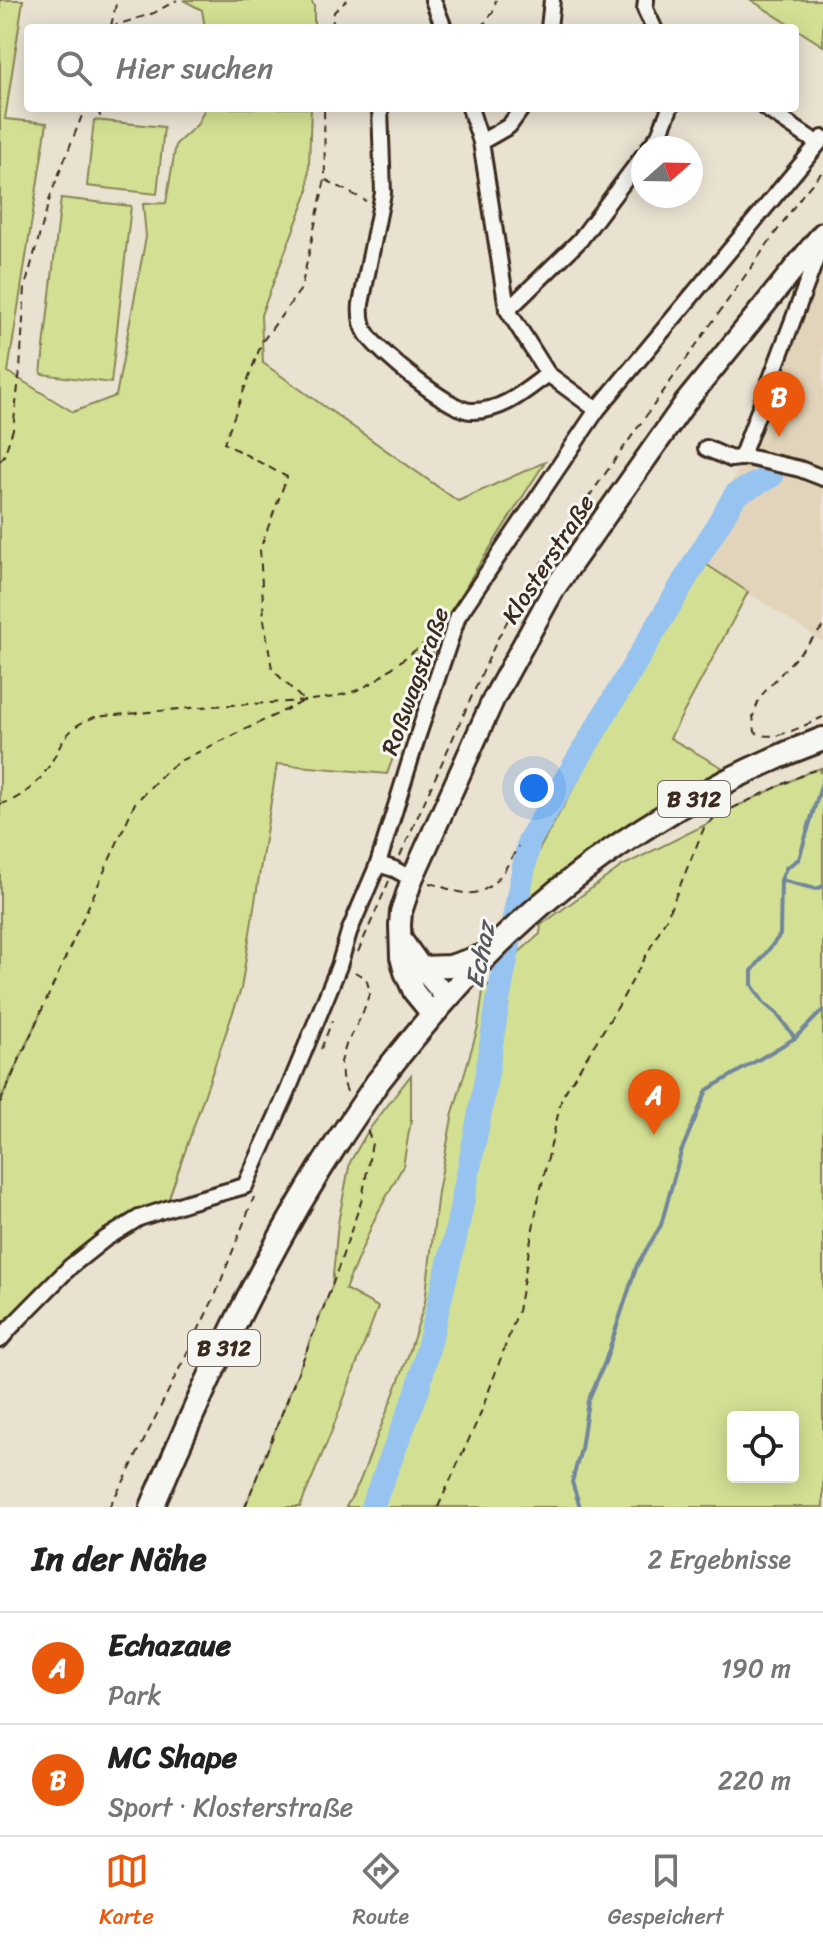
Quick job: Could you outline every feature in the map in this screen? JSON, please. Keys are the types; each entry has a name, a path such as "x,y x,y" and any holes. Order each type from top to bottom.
{"main road":[{"name":"Klosterstraße","path":"440,1006 422,1003 409,984 401,957 403,874 554,589 685,403 819,246"},
{"name":"B 312","path":"152,1507 193,1410 305,1191 377,1083 440,1006 495,948 575,879 635,836 689,802 746,772 823,739"},
{"path":"401,939 421,967 440,1006"},
{"path":"421,967 450,966 495,948"}],"street":[{"path":"433,0 442,24"},
{"path":"549,24 552,0"},
{"path":"646,0 645,9 652,24"},
{"path":"380,112 381,204 361,304 362,325 372,341 428,388 467,411 505,404 548,374"},
{"path":"471,112 481,142 507,309 548,374 597,410"},
{"path":"481,142 509,126 519,112"},
{"path":"658,136 668,112"},
{"path":"772,112 820,140"},
{"name":"Roßwagstraße","path":"0,1340 71,1266 116,1232 139,1218 245,1186 286,1095 378,864 458,616 597,410 820,140"},
{"path":"507,309 580,240 631,172"},
{"path":"741,458 819,246"},
{"path":"706,448 731,459 747,457 811,473"},
{"path":"378,864 403,874"}],"path":[{"path":"111,24 117,0"},
{"path":"122,24 154,13 177,0"},
{"path":"332,24 334,12 347,0"},
{"path":"484,24 493,12 496,0"},
{"path":"0,461 13,429 25,287 51,194 83,112"},
{"path":"99,112 101,119"},
{"path":"304,701 272,669 264,620 260,549 287,477 224,443 262,342 301,289 325,179 324,112"},
{"path":"362,944 403,874 492,651 530,580 803,194 823,171"},
{"path":"325,179 363,201 381,204"},
{"path":"0,804 8,803 29,789 50,765 72,730 95,717 334,697 372,683 458,616"},
{"path":"823,627 760,697 753,716 755,732 762,736 776,736 823,717"},
{"path":"0,1103 135,803 180,761 304,701"},
{"path":"438,1507 480,1415 518,1311 538,1201 562,1097 619,1005 666,919 704,828 716,816 823,768"},
{"path":"403,874 462,894 479,893 505,872 518,846"},
{"path":"245,1507 332,1286"},
{"path":"109,1507 215,1296"}],"shaded area":[{"path":"823,244 823,642 690,554 741,465"}],"green space":[{"path":"0,0 23,0 5,119 47,123 8,372 73,412 116,396 146,237 143,204 166,203 176,144 197,125 203,112 311,112 308,192 261,315 263,363 458,501 545,462 472,576 428,662 387,774 277,764 241,989 169,1198 172,1208 105,1239 0,1340 0,1103 41,1012 0,1100"},
{"path":"183,0 311,0 314,24 204,24 202,10"},
{"path":"751,0 823,0 823,46 799,31 799,24 789,24"},
{"path":"94,120 164,127 157,194 87,186"},
{"path":"61,198 131,206 111,383 41,374"},
{"path":"701,561 748,592 670,738 723,768 590,853 527,901 532,862"},
{"path":"821,768 820,772 823,771 823,1507 346,1507 359,1483 406,1362 425,1302 438,1192 453,1113 478,1027 483,991 540,934 541,925 622,866 711,822 716,816 809,772"},
{"path":"411,1075 411,1120 403,1166 375,1218 345,1289 378,1307 331,1433 300,1507 245,1507 332,1286 338,1223 350,1162 368,1131"}],"waterway":[{"name":"Echaz","path":"372,1507 418,1389 456,1234 529,841 736,494 771,476"},
{"path":"795,1038 752,985 752,971 780,935 781,880 786,868 799,859 823,779"},
{"path":"781,880 816,889 823,886"},
{"path":"580,1507 572,1482 581,1449 588,1401 605,1362 637,1265 661,1225 681,1152 707,1090 795,1038 823,1010"}],"place":[{"name":"MC Shape","path":"779,437"},
{"name":"Echazaue","path":"654,1135"}]}
